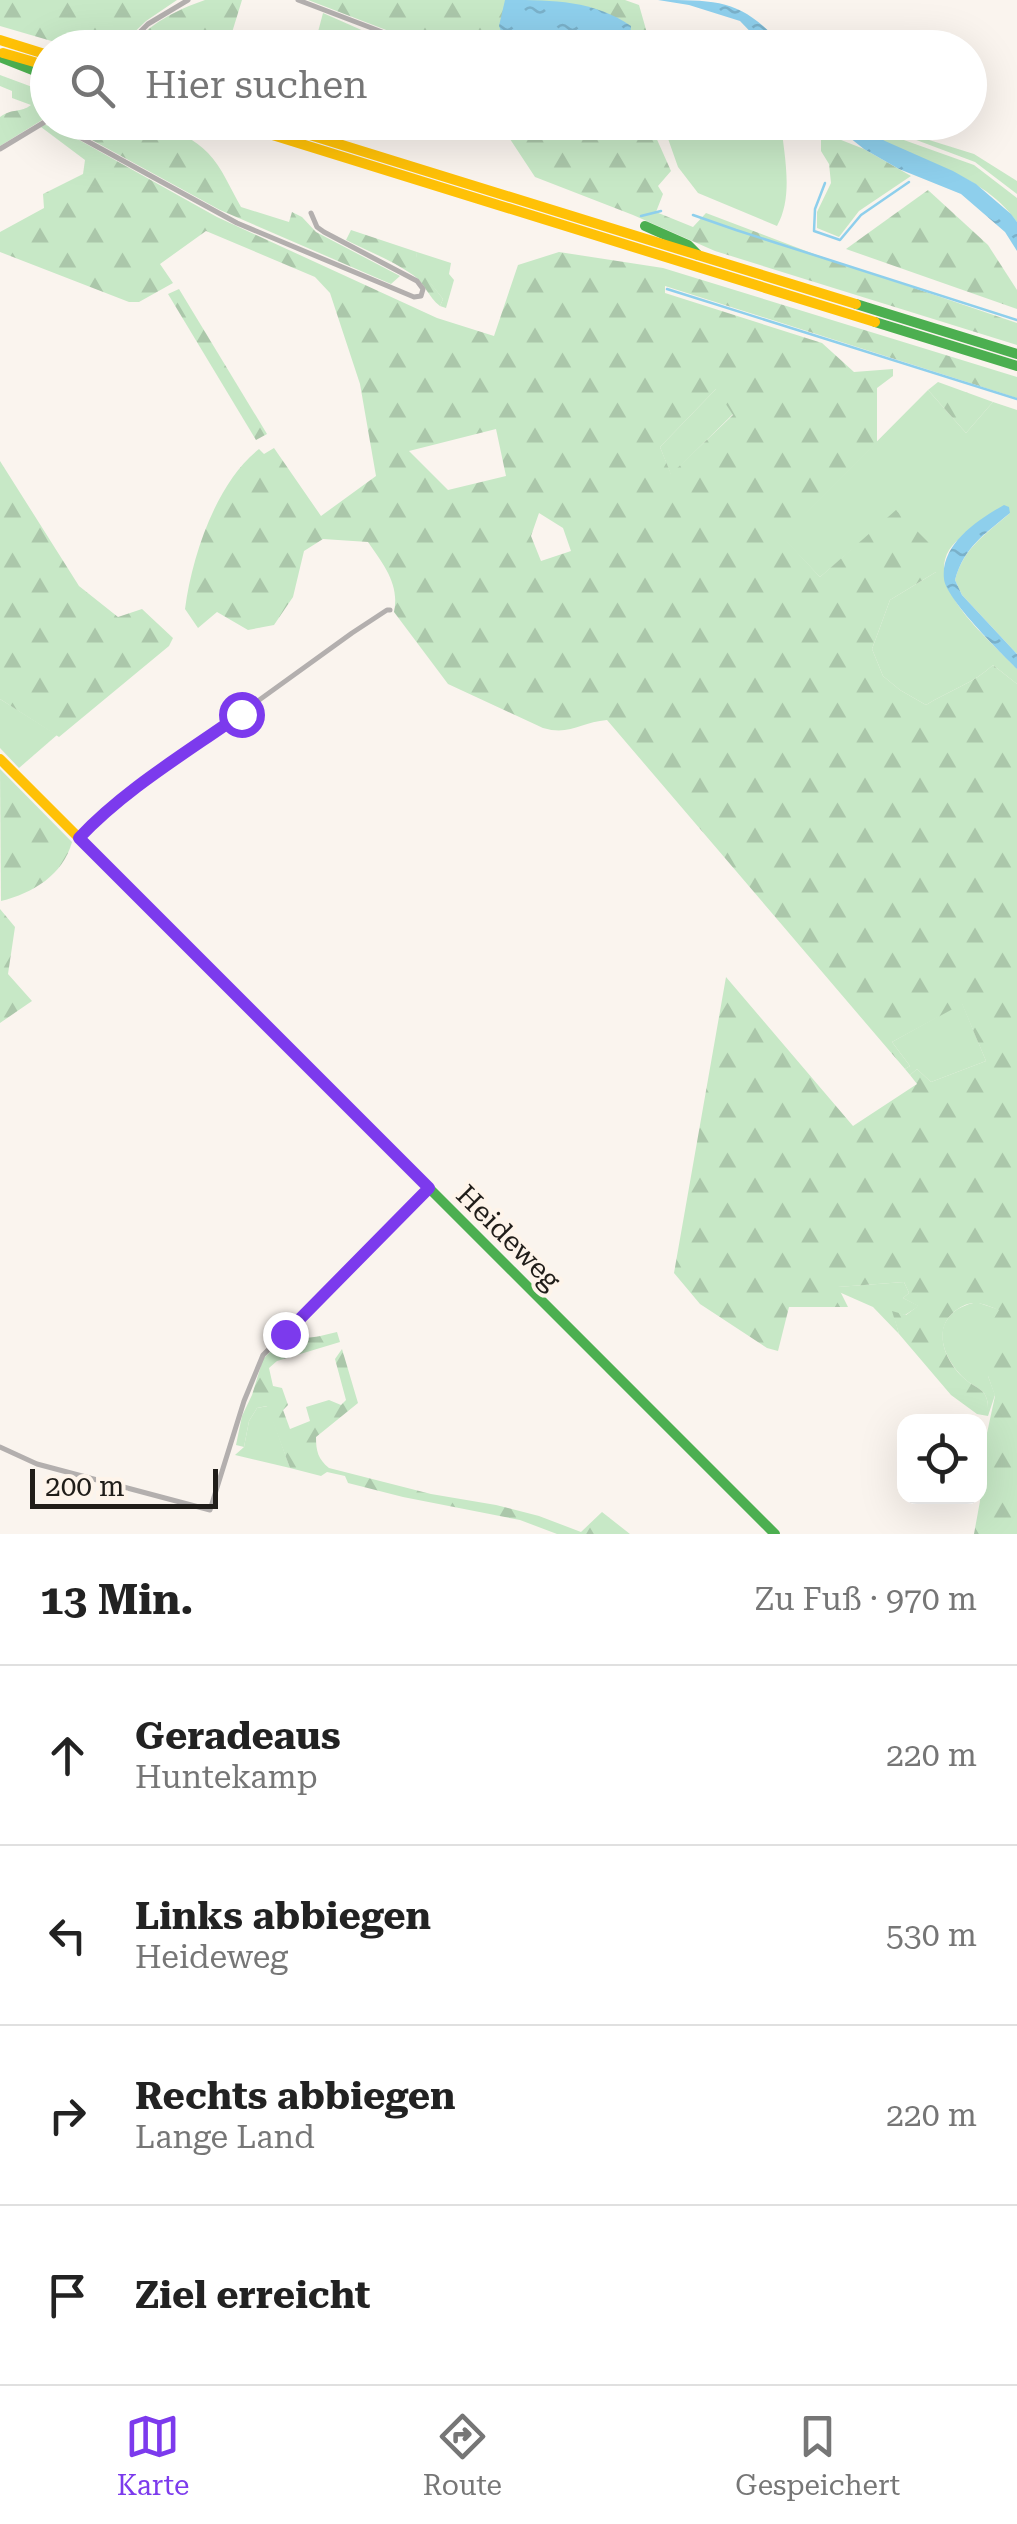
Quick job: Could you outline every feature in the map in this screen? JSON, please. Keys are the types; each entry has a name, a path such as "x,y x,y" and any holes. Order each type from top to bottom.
{"main road":[{"path":"0,40 30,49"},
{"path":"0,54 30,62"},
{"path":"0,54 30,68"},
{"path":"289,140 1017,366"},
{"path":"326,140 1017,354"},
{"path":"645,226 688,245 700,257"},
{"name":"Heideweg","path":"0,759 775,1534"}],"street":[{"path":"142,30 188,0"},
{"path":"298,0 375,30"},
{"path":"0,150 30,133"},
{"path":"88,140 238,222 416,298 421,296 423,289 417,281 324,232 311,214"},
{"path":"79,838 140,786 390,610"},
{"path":"0,1446 37,1464 210,1510 244,1401 263,1356 429,1188"}],"green space":[{"path":"0,0 177,0 137,30 30,30 30,35 0,26"},
{"path":"205,0 242,0 233,30 148,30"},
{"path":"308,0 625,0 639,5 646,30 386,30"},
{"path":"323,13 362,30 318,30"},
{"path":"0,75 30,86 30,105 12,98 12,91 0,86"},
{"path":"30,106 30,127 0,146 0,117"},
{"path":"58,140 79,140 217,217 437,318 494,336 518,265 559,252 663,268 1017,377 1017,398 665,286 665,293 822,343 854,372 893,369 893,376 877,388 877,442 783,537 820,577 896,510 943,557 936,572 890,600 872,649 883,676 926,705 993,665 1017,684 1017,1534 974,1534 979,1504 987,1504 987,1433 995,1396 985,1354 987,1330 999,1310 967,1304 955,1311 944,1327 947,1355 965,1379 984,1393 988,1416 977,1414 951,1395 899,1334 892,1311 906,1315 918,1306 903,1298 909,1293 904,1282 838,1287 848,1307 789,1307 778,1351 767,1348 700,1304 674,1273 726,977 853,1126 917,1084 910,1075 917,1069 931,1082 986,1061 962,1004 892,1042 910,1066 905,1069 607,720 568,730 543,728 448,684 394,612 392,583 368,542 323,539 304,551 293,597 274,625 248,630 217,612 198,628 185,609 200,544 230,481 259,449 264,454 274,448 321,516 376,476 360,384 330,293 315,277 206,231 160,264 173,283 139,302 129,302 0,252 0,232 44,208 43,194 83,174 85,160","holes":["716,389 733,415 671,474 660,447","496,429 506,476 448,490 409,451","539,513 563,528 571,551 541,561 531,536"]},
{"path":"92,140 192,140 213,159 241,207 289,222 292,212 316,232 400,276 391,284 220,210"},
{"path":"511,140 657,140 671,171 658,186 663,194 656,212 693,227 706,213 1017,323 1017,345 715,251 535,177"},
{"path":"668,140 783,140 787,189 777,226 698,193 678,167"},
{"path":"821,140 841,140 911,176 859,211 839,237 817,228 817,212 831,183 829,164 821,151"},
{"path":"881,140 904,140 974,165 1017,198 1017,222 982,188"},
{"path":"916,140 929,140 974,154 1017,181 1017,194 975,162"},
{"path":"928,190 988,245 1017,290 1017,309 846,249"},
{"path":"351,230 417,252 416,264 443,299 440,306 413,275 346,240"},
{"path":"417,252 451,263 449,274 454,280 446,308 440,306 443,299 415,264"},
{"path":"179,289 267,434 256,440 168,294"},
{"path":"938,382 993,402 966,433 928,390"},
{"path":"717,388 733,414 671,475 660,447"},
{"path":"928,390 966,433 993,402 1017,410 1017,654 962,595 955,580 970,550 1010,513 967,533 950,549 944,566 947,585 957,604 1017,669 1017,684 993,665 926,705 883,676 872,649 890,600 936,572 897,511 820,577 782,537"},
{"path":"0,461 79,586 118,617 142,609 173,638 169,646 59,737 0,699"},
{"path":"0,699 57,735 19,768 0,748"},
{"path":"0,769 72,842 62,864 45,881 1,901"},
{"path":"0,909 15,927 8,974 32,1001 0,1023"},
{"path":"962,1003 986,1061 931,1082 917,1069 910,1075 905,1069 910,1066 892,1042"},
{"path":"904,1282 909,1293 903,1298 919,1306 905,1315 893,1312 899,1334 873,1307 839,1292 837,1287"},
{"path":"976,1302 1000,1310 988,1376 995,1395 988,1416 984,1393 959,1373 949,1358 942,1333 949,1317"},
{"path":"337,1332 340,1342 277,1361 269,1368 273,1386 282,1388 288,1405 283,1410 290,1429 310,1421 306,1407 329,1400 341,1405 346,1400 335,1359 342,1349 358,1403 316,1437 318,1454 329,1468 431,1494 496,1505 581,1532 602,1512 630,1534 557,1534 520,1520 348,1483 345,1476 327,1472 321,1476 290,1468 267,1406 257,1408 249,1421 244,1447 236,1445 263,1359 287,1335 306,1338"},
{"path":"268,1406 290,1468 235,1455 244,1447 249,1421 257,1408"}],"water":[{"path":"505,0 587,6 631,26 631,30 501,30"},
{"path":"658,0 729,6 768,30 749,30 740,21"},
{"path":"853,140 883,140 976,184 1017,222 1017,251 1005,232 961,194 899,169"},
{"path":"1004,505 1010,513 970,550 955,580 962,595 1017,654 1017,669 964,612 944,579 948,555 962,535"}],"waterway":[{"path":"825,183 815,209 814,231 840,240 861,215 909,182"},
{"path":"641,216 661,211"},
{"path":"693,215 1017,320"},
{"path":"667,289 1017,399"}],"traffic: fast":[{"path":"0,57 30,69"},
{"path":"645,226 688,245 698,255"},
{"path":"856,304 1017,354"},
{"path":"875,322 1017,366"},
{"path":"412,1171 775,1534"}],"traffic: slow":[{"path":"0,40 30,49"},
{"path":"3,53 30,61"},
{"path":"289,140 875,322"},
{"path":"326,140 856,304"},
{"path":"0,759 412,1171"}],"route":[{"path":"241,714 140,786 79,838 429,1188 285,1334"}]}
